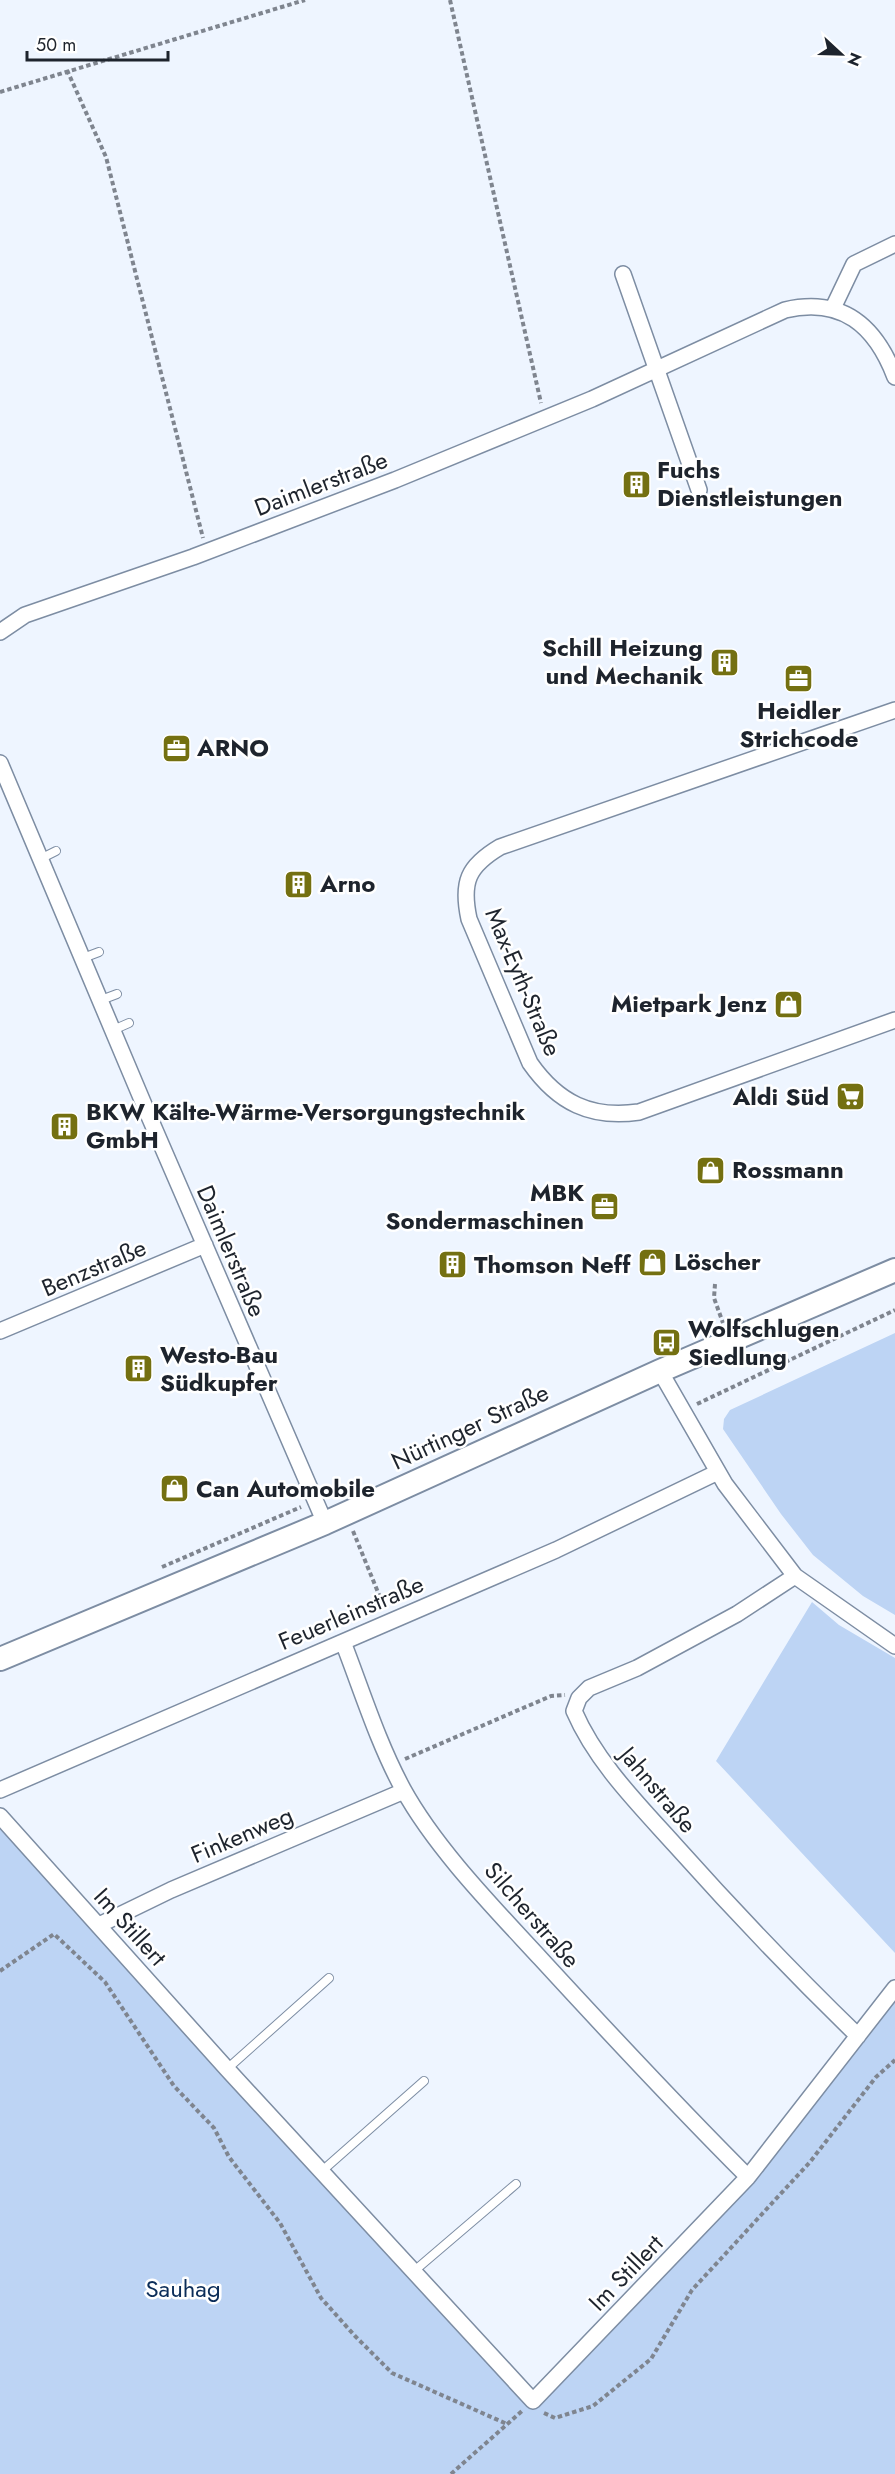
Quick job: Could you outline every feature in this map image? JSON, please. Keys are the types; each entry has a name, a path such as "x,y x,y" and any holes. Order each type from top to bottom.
{"main road":[{"name":"Nürtinger Straße","path":"0,1659 335,1519 660,1371 895,1270"}],"street":[{"path":"833,308 854,264 895,244"},
{"path":"623,274 699,490"},
{"name":"Daimlerstraße","path":"0,632 25,615 207,552 384,484 544,418 785,310 815,305 833,308 849,316 878,340 895,377"},
{"name":"Max-Eyth-Straße","path":"895,710 500,847 481,858 472,869 466,882 465,900 468,919 530,1063 542,1080 556,1092 578,1106 596,1113 618,1115 639,1112 895,1020"},
{"name":"Daimlerstraße","path":"0,763 205,1245 335,1519"},
{"name":"Benzstraße","path":"0,1331 205,1245"},
{"path":"660,1371 718,1472 795,1576 895,1646"},
{"name":"Feuerleinstraße","path":"0,1790 556,1550 718,1472"},
{"path":"579,1698 589,1688 637,1668 737,1614 795,1576"},
{"name":"Silcherstraße","path":"343,1642 391,1766 404,1791 435,1834 501,1916 629,2055 748,2177"},
{"name":"Jahnstraße","path":"579,1698 574,1711 582,1729 626,1790 774,1954 858,2036"},
{"name":"Finkenweg","path":"99,1925 171,1890 404,1791"},
{"name":"Im Stillert","path":"0,1816 227,2069 532,2401 748,2177 858,2036"},
{"path":"858,2036 895,1988"}],"lane":[{"path":"40,858 56,851"},
{"path":"83,958 99,952"},
{"path":"101,1000 117,994"},
{"path":"113,1030 129,1023"},
{"path":"227,2069 329,1978"},
{"path":"322,2171 424,2081"},
{"path":"413,2272 516,2184"}],"path":[{"path":"0,92 305,0"},
{"path":"450,0 544,418"},
{"path":"67,70 106,158 207,552"},
{"path":"715,1284 714,1298 722,1319"},
{"path":"682,1411 895,1310"},
{"path":"335,1519 390,1621"},
{"path":"391,1766 551,1696 566,1695 579,1698"},
{"path":"0,1971 54,1934 105,1982 174,2086 214,2128 229,2157 280,2223 321,2298 355,2336 392,2373 507,2424"},
{"path":"536,2410 555,2418 593,2406 651,2359 692,2290 802,2170 876,2077 895,2060"},
{"path":"451,2474 514,2418"}],"green space":[{"path":"895,1333 895,1615 863,1596 813,1555 781,1514 723,1429 724,1419 730,1410"},
{"path":"812,1602 839,1625 895,1658 895,1953 716,1761"},
{"name":"Sauhag","path":"0,1816 532,2401 694,2235 895,1988 895,2474 0,2474"}],"place":[{"name":"Fuchs Dienstleistungen","path":"636,484"},
{"name":"Schill Heizung und Mechanik","path":"724,662"},
{"name":"Heidler Strichcode","path":"799,678"},
{"name":"ARNO","path":"176,748"},
{"name":"Arno","path":"299,884"},
{"name":"Mietpark Jenz","path":"788,1004"},
{"name":"Aldi Süd","path":"850,1097"},
{"name":"BKW Kälte-Wärme-Versorgungstechnik GmbH","path":"65,1126"},
{"name":"Rossmann","path":"711,1170"},
{"name":"MBK Sondermaschinen","path":"605,1207"},
{"name":"Löscher","path":"653,1262"},
{"name":"Thomson Neff","path":"453,1265"},
{"name":"Wolfschlugen Siedlung","path":"667,1343"},
{"name":"Westo-Bau Südkupfer","path":"139,1369"},
{"name":"Can Automobile","path":"175,1489"}]}
